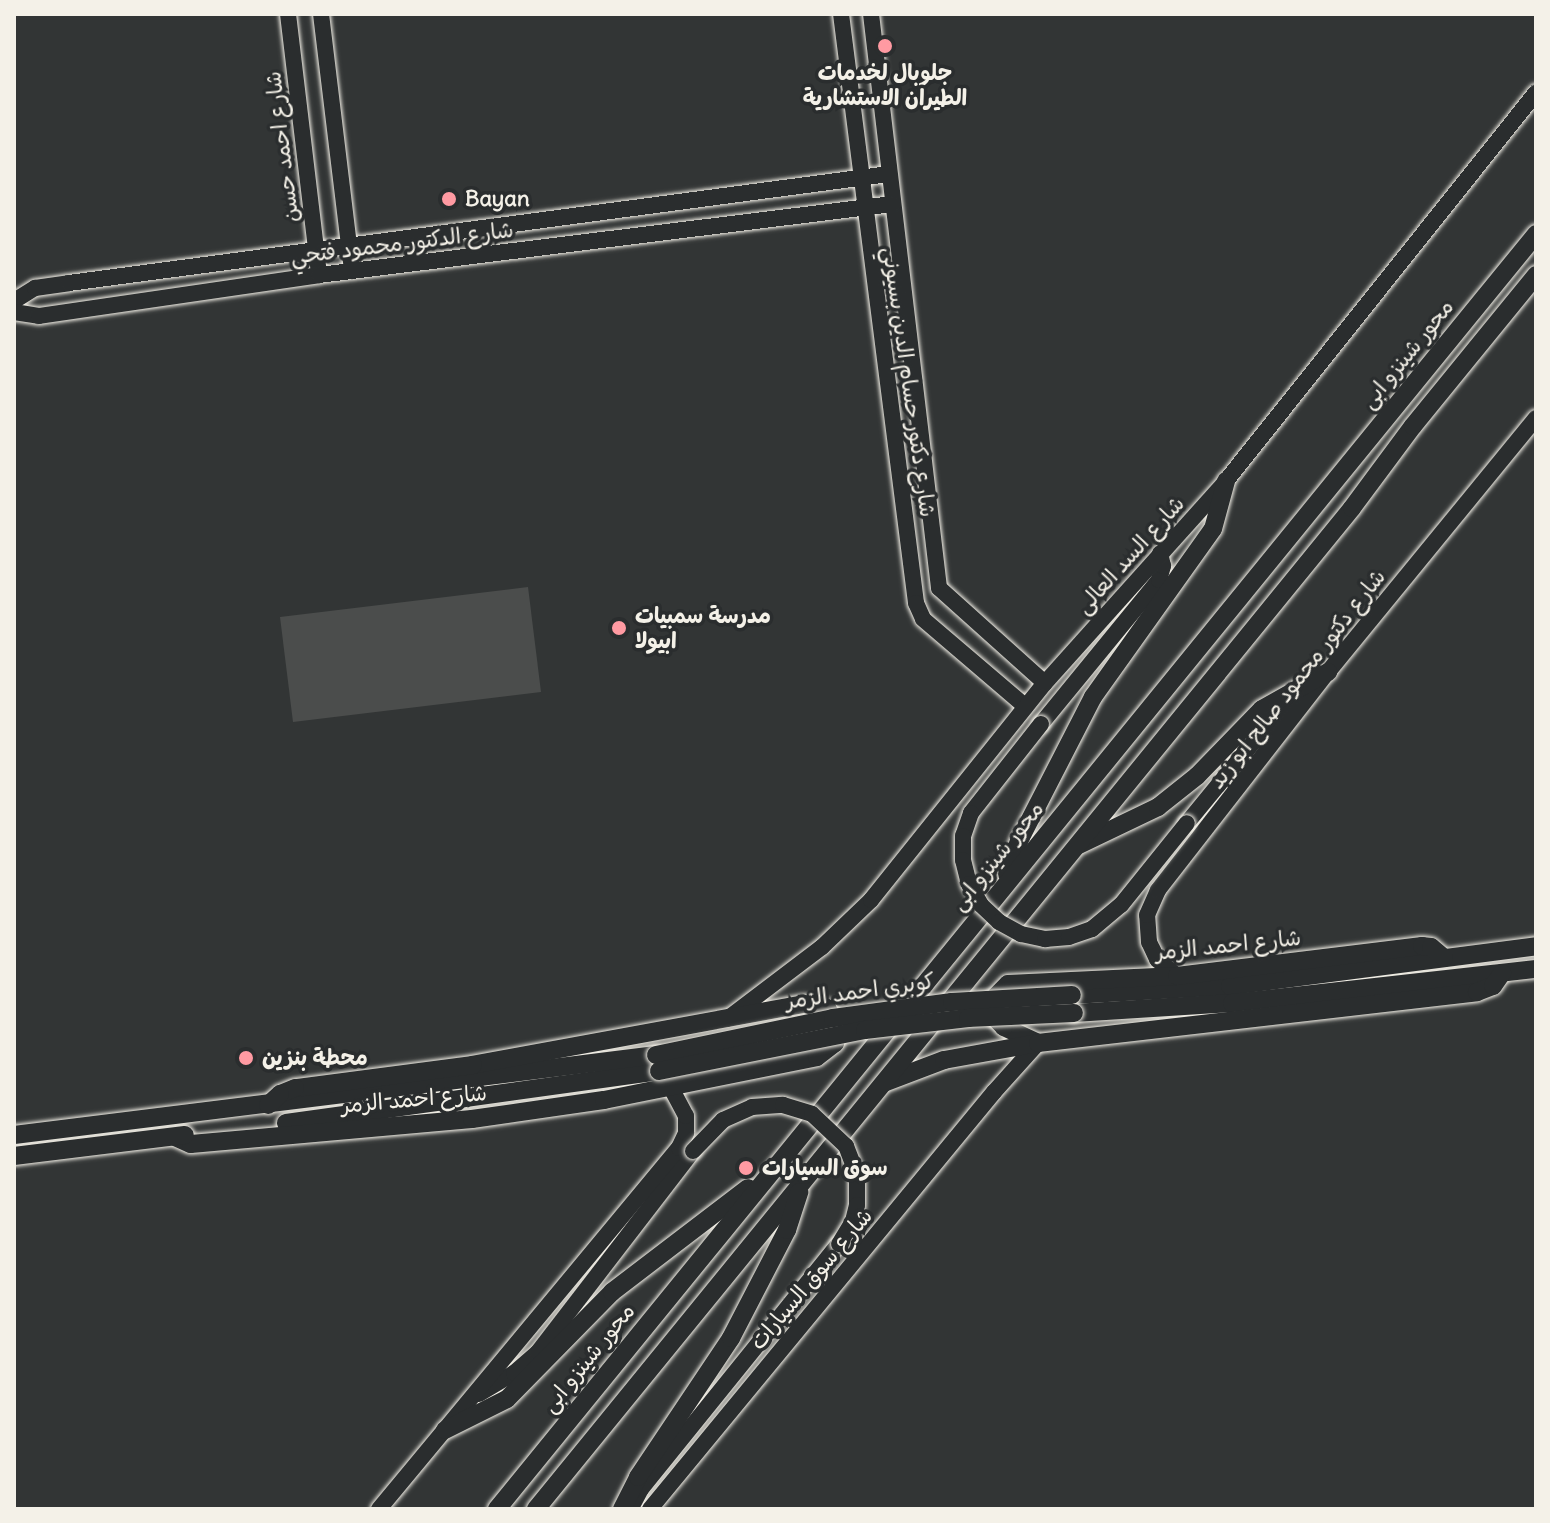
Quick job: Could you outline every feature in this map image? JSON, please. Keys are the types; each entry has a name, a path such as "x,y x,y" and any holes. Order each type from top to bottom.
{"main road":[{"name":"محور شينزو ابى","path":"497,1509 1536,234"},
{"path":"536,1509 1352,508 1413,426 1536,275"},
{"path":"1004,885 1019,841 1084,713 1213,529 1226,481"},
{"path":"1076,846 1129,824 1165,803 1262,709 1324,678"},
{"name":"شارع احمد الزمر","path":"1038,1043 1004,1027 996,1019 996,996 1008,984 1177,976 1422,946 1444,958 1536,946"},
{"path":"1073,1004 1444,958"},
{"path":"1073,1004 1232,1003 1536,969"},
{"path":"884,1083 944,1060 1038,1043 1477,992 1493,986 1502,973"},
{"name":"شارع احمد الزمر","path":"14,1135 268,1105 280,1094 295,1088 473,1065 804,1004 820,1005 837,1020 835,1043 817,1057 671,1088 472,1119 191,1144 175,1137 14,1156"},
{"name":"كوبري احمد الزمر","path":"658,1063 865,1030 1073,1004"},
{"path":"268,1105 658,1063"},
{"path":"175,1137 658,1063"},
{"path":"445,1430 507,1399 612,1292 773,1169"},
{"path":"622,1509 638,1477 731,1338 787,1230 800,1185"}],"street":[{"name":"شارع احمد حسن","path":"288,14 319,275"},
{"path":"321,14 352,271"},
{"name":"شارع دكتور حسام الدين بسيوني","path":"841,14 919,613 1026,707"},
{"name":"شارع دكتور حسام الدين بسيوني","path":"871,14 939,588 1045,683"},
{"name":"شارع السد العالى","path":"727,1019 822,947 871,900 1045,683 1226,481 1536,92"},
{"name":"شارع الدكتور محمود فتحي","path":"14,301 35,288 889,174"},
{"name":"شارع الدكتور محمود فتحي","path":"14,312 39,316 319,275 893,204"},
{"name":"شارع دكتور محمود صالح ابو زيد","path":"1177,976 1157,959 1149,942 1146,924 1153,898 1324,678 1536,418"},
{"path":"1160,553 1163,566 1159,580 971,813 963,836 963,860 969,884 981,905 999,922 1021,934 1045,939 1069,937 1092,929 1112,915 1274,717 1324,678"},
{"name":"شارع سوق السيارات","path":"650,1509 994,1092 1038,1043"},
{"path":"379,1509 679,1148 686,1133 686,1116 671,1088"},
{"path":"471,1397 507,1378 538,1352 693,1151 723,1120 752,1107 783,1105 812,1114 837,1133 846,1146 859,1190 853,1221 839,1244 641,1489 631,1509"}],"shaded area":[{"path":"528,587 541,692 293,722 280,617"}],"place":[{"name":"جلوبال لخدمات الطيران الاستشارية","path":"885,46"},
{"name":"Bayan","path":"449,199"},
{"name":"مدرسة سمبيات ابيولا","path":"619,628"},
{"name":"محطة بنزين","path":"246,1058"},
{"name":"سوق السيارات","path":"746,1168"}]}
